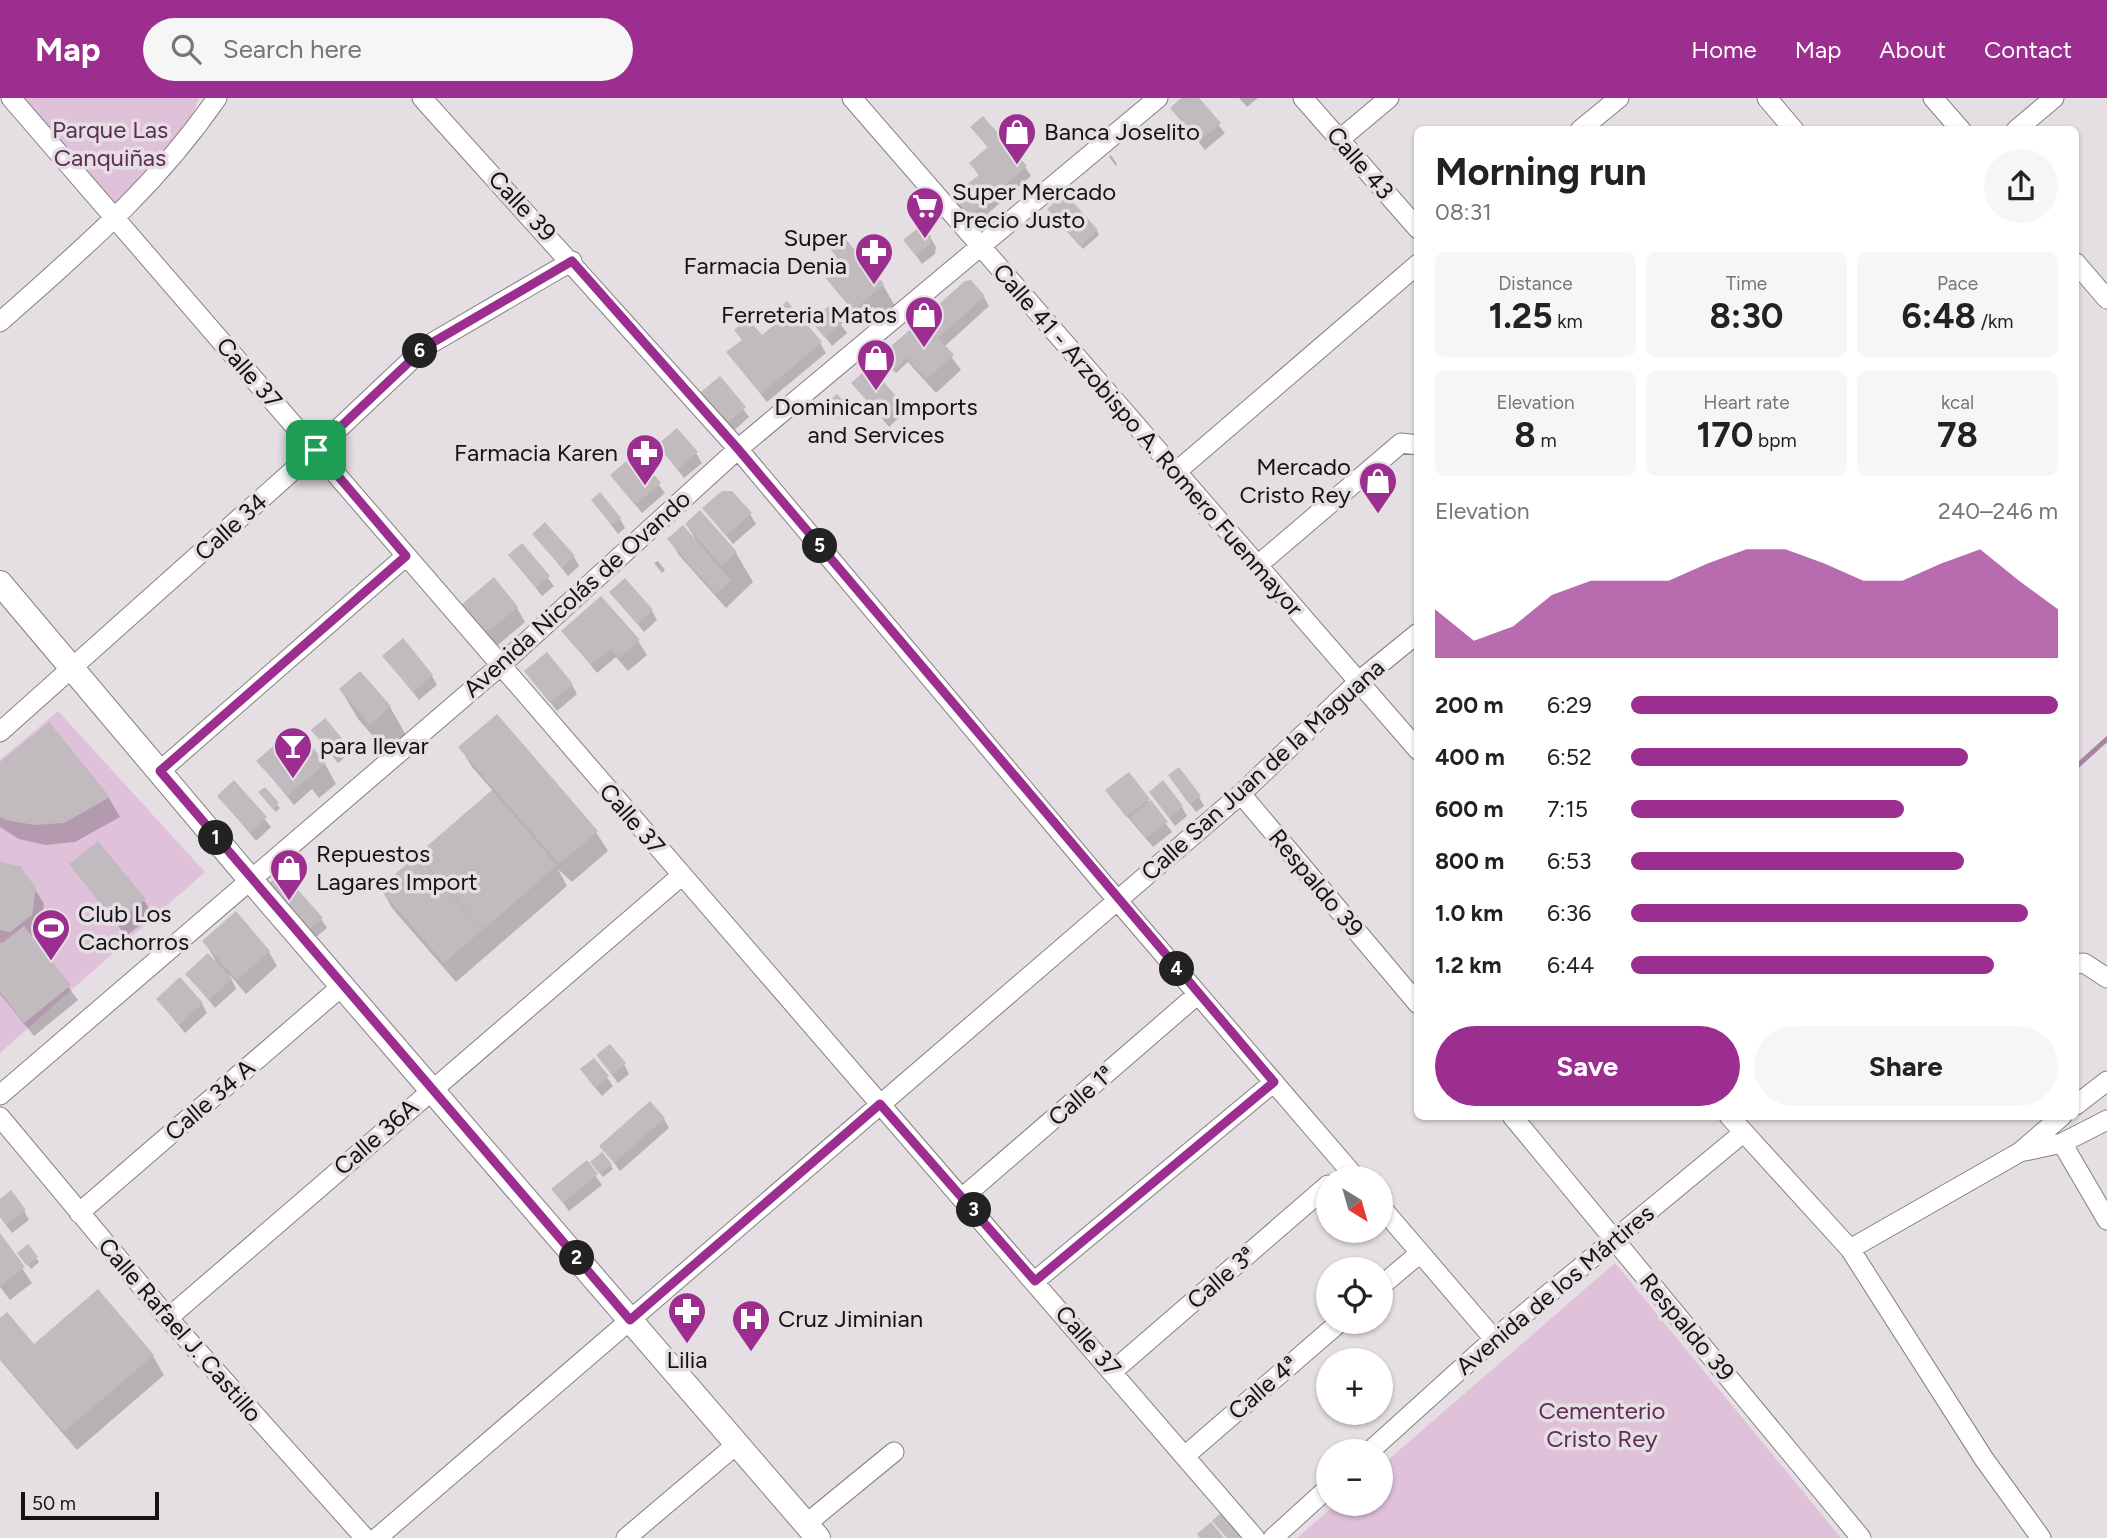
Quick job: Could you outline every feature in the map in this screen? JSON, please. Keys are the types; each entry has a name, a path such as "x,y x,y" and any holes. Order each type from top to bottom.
{"main road":[{"path":"0,583 249,878 812,1531"}],"street":[{"name":"Calle 37","path":"11,98 1255,1538"},
{"path":"0,322 116,219 180,151 217,98"},
{"name":"Calle 39","path":"422,98 572,261 738,449 1117,900 1274,1082 1341,1166"},
{"name":"Calle 41 - Arzobispo A. Romero Fuenmayor","path":"852,98 1414,745"},
{"name":"Avenida Nicolás de Ovando","path":"0,1095 249,878 500,666 738,449 1158,98"},
{"name":"Calle 43","path":"1303,98 1414,224"},
{"path":"1339,140 1389,98"},
{"path":"1585,126 1619,98"},
{"path":"1767,98 1791,126"},
{"path":"1933,98 1958,126"},
{"path":"2021,126 2054,98"},
{"name":"Calle 34","path":"0,732 316,450 425,347 572,261"},
{"path":"2079,266 2107,299"},
{"path":"1176,472 1414,267"},
{"path":"1258,565 1409,444"},
{"path":"160,771 406,556"},
{"name":"Calle San Juan de la Maguana","path":"377,1538 1241,794 1359,681 1414,636"},
{"name":"Respaldo 39","path":"1241,794 1414,999"},
{"name":"Calle 36A","path":"168,1318 681,876"},
{"path":"2079,964 2084,963 2096,969 2107,978"},
{"name":"Calle 34 A","path":"79,1213 342,986"},
{"name":"Calle 1ª","path":"963,1198 1198,994"},
{"path":"2079,1103 2107,1081"},
{"path":"1035,1281 1274,1082"},
{"name":"Calle Rafael J. Castillo","path":"0,1117 168,1318 365,1538"},
{"name":"Respaldo 39","path":"1515,1120 1861,1538"},
{"path":"1732,1120 1850,1249 1984,1459 2041,1538"},
{"path":"1850,1249 2020,1152 2057,1120"},
{"path":"2020,1152 2062,1143 2107,1120"},
{"name":"Avenida de los Mártires","path":"1383,1439 1494,1339 1743,1133"},
{"path":"2062,1143 2107,1220"},
{"name":"Calle 3ª","path":"1113,1371 1316,1195"},
{"path":"1393,1221 1494,1339"},
{"path":"1393,1276 1420,1253"},
{"name":"Calle 4ª","path":"1186,1455 1325,1334"},
{"path":"626,1538 737,1444"},
{"path":"812,1531 894,1452"},
{"path":"1272,1538 1316,1499"}],"green space":[{"name":"Parque Las Canquiñas","path":"11,98 199,98 190,121 109,211"},
{"name":"Club Los Cachorros","path":"58,711 205,872 0,1053 0,760"},
{"name":"Cementerio Cristo Rey","path":"1615,1263 1841,1538 1297,1538 1322,1516 1393,1516 1393,1456"}],"building":[{"path":"1181,98 1199,98 1221,123 1199,142 1170,108"},
{"path":"983,116 1027,166 970,215 964,213 951,197 979,175 969,163 988,147 970,127"},
{"path":"1065,193 1098,230 1080,246 1047,209"},
{"path":"922,225 931,236 930,244 916,256 903,240"},
{"path":"843,236 884,284 853,311 823,275 836,256 829,248"},
{"path":"971,280 985,296 938,338 954,355 926,379 907,358 893,370 880,356 965,281"},
{"path":"787,301 822,342 761,394 726,352 742,340 734,330 748,319 762,335 773,326 766,319"},
{"path":"829,306 843,323 825,338 811,321"},
{"name":"Dominican Imports and Services","path":"870,366 901,402 882,418 851,383"},
{"path":"720,376 746,407 726,424 696,396"},
{"path":"837,394 848,406 836,416 825,404"},
{"path":"677,428 698,452 678,470 657,445"},
{"path":"636,453 661,483 635,505 610,475"},
{"path":"722,491 732,491 752,513 726,536 702,508"},
{"path":"600,492 621,518 612,525 591,500"},
{"path":"700,510 737,552 722,566 685,524"},
{"path":"545,522 575,556 562,568 532,534"},
{"path":"683,525 731,581 716,594 667,539"},
{"path":"522,543 550,576 536,588 508,555"},
{"path":"494,577 518,607 489,631 482,629 461,605"},
{"path":"625,578 653,610 637,624 609,592"},
{"path":"601,596 640,640 619,658 611,648 591,665 561,631"},
{"path":"403,638 433,675 413,692 382,656"},
{"path":"547,652 573,684 550,703 524,671"},
{"path":"360,671 391,706 370,725 339,689"},
{"path":"497,714 598,831 559,864 458,747"},
{"path":"325,718 346,743 332,755 311,730"},
{"path":"49,722 110,797 64,823 34,825 6,820 0,817 0,762"},
{"path":"295,727 326,763 288,796 256,761"},
{"path":"1179,767 1201,796 1189,804 1168,775"},
{"path":"1129,772 1150,799 1126,817 1105,790"},
{"path":"234,780 267,817 250,833 217,796"},
{"path":"1163,780 1183,806 1169,818 1149,792"},
{"path":"265,787 279,803 273,809 258,792"},
{"path":"492,790 557,865 483,930 418,854"},
{"path":"1151,800 1168,822 1146,838 1130,817"},
{"path":"98,841 146,899 116,923 69,864"},
{"path":"417,855 482,930 444,963 379,888"},
{"path":"0,862 20,866 36,888 32,915 10,932 0,930"},
{"path":"282,872 323,918 308,930 268,884"},
{"path":"236,911 270,951 237,980 202,941"},
{"path":"24,926 71,985 24,1023 0,992 0,945"},
{"path":"208,953 232,979 209,1000 185,974"},
{"path":"180,977 203,1003 179,1025 156,999"},
{"path":"610,1044 626,1063 612,1075 596,1055"},
{"path":"594,1058 609,1076 595,1088 580,1069"},
{"path":"650,1101 665,1118 614,1163 599,1146"},
{"path":"602,1152 612,1164 600,1174 590,1162"},
{"path":"587,1160 598,1174 563,1203 551,1189"},
{"path":"11,1190 26,1210 6,1225 0,1217 0,1199"},
{"path":"0,1233 25,1267 0,1286"},
{"path":"28,1244 38,1257 27,1266 17,1253"},
{"path":"98,1289 154,1355 64,1432 0,1359 0,1318 7,1312 34,1344"},
{"path":"1226,1508 1242,1538 1227,1538 1212,1521"},
{"path":"1211,1522 1224,1538 1200,1538 1197,1534"}],"waterway":[{"path":"2079,764 2107,739"}],"place":[{"name":"Banca Joselito","path":"1017,166"},
{"name":"Super Mercado Precio Justo","path":"925,240"},
{"name":"Super Farmacia Denia","path":"874,286"},
{"name":"Ferreteria Matos","path":"924,349"},
{"name":"Dominican Imports and Services","path":"876,392"},
{"name":"Farmacia Karen","path":"645,487"},
{"name":"Mercado Cristo Rey","path":"1378,515"},
{"name":"para llevar","path":"293,780"},
{"name":"Repuestos Lagares Import","path":"289,902"},
{"name":"Club Los Cachorros","path":"51,962"},
{"name":"Lilia","path":"687,1345"},
{"name":"Cruz Jiminian","path":"751,1353"}],"route":[{"path":"572,261 738,449 1117,900 1274,1082 1035,1281 880,1104 630,1320 160,771 406,556 316,450 425,347 572,261"}]}
